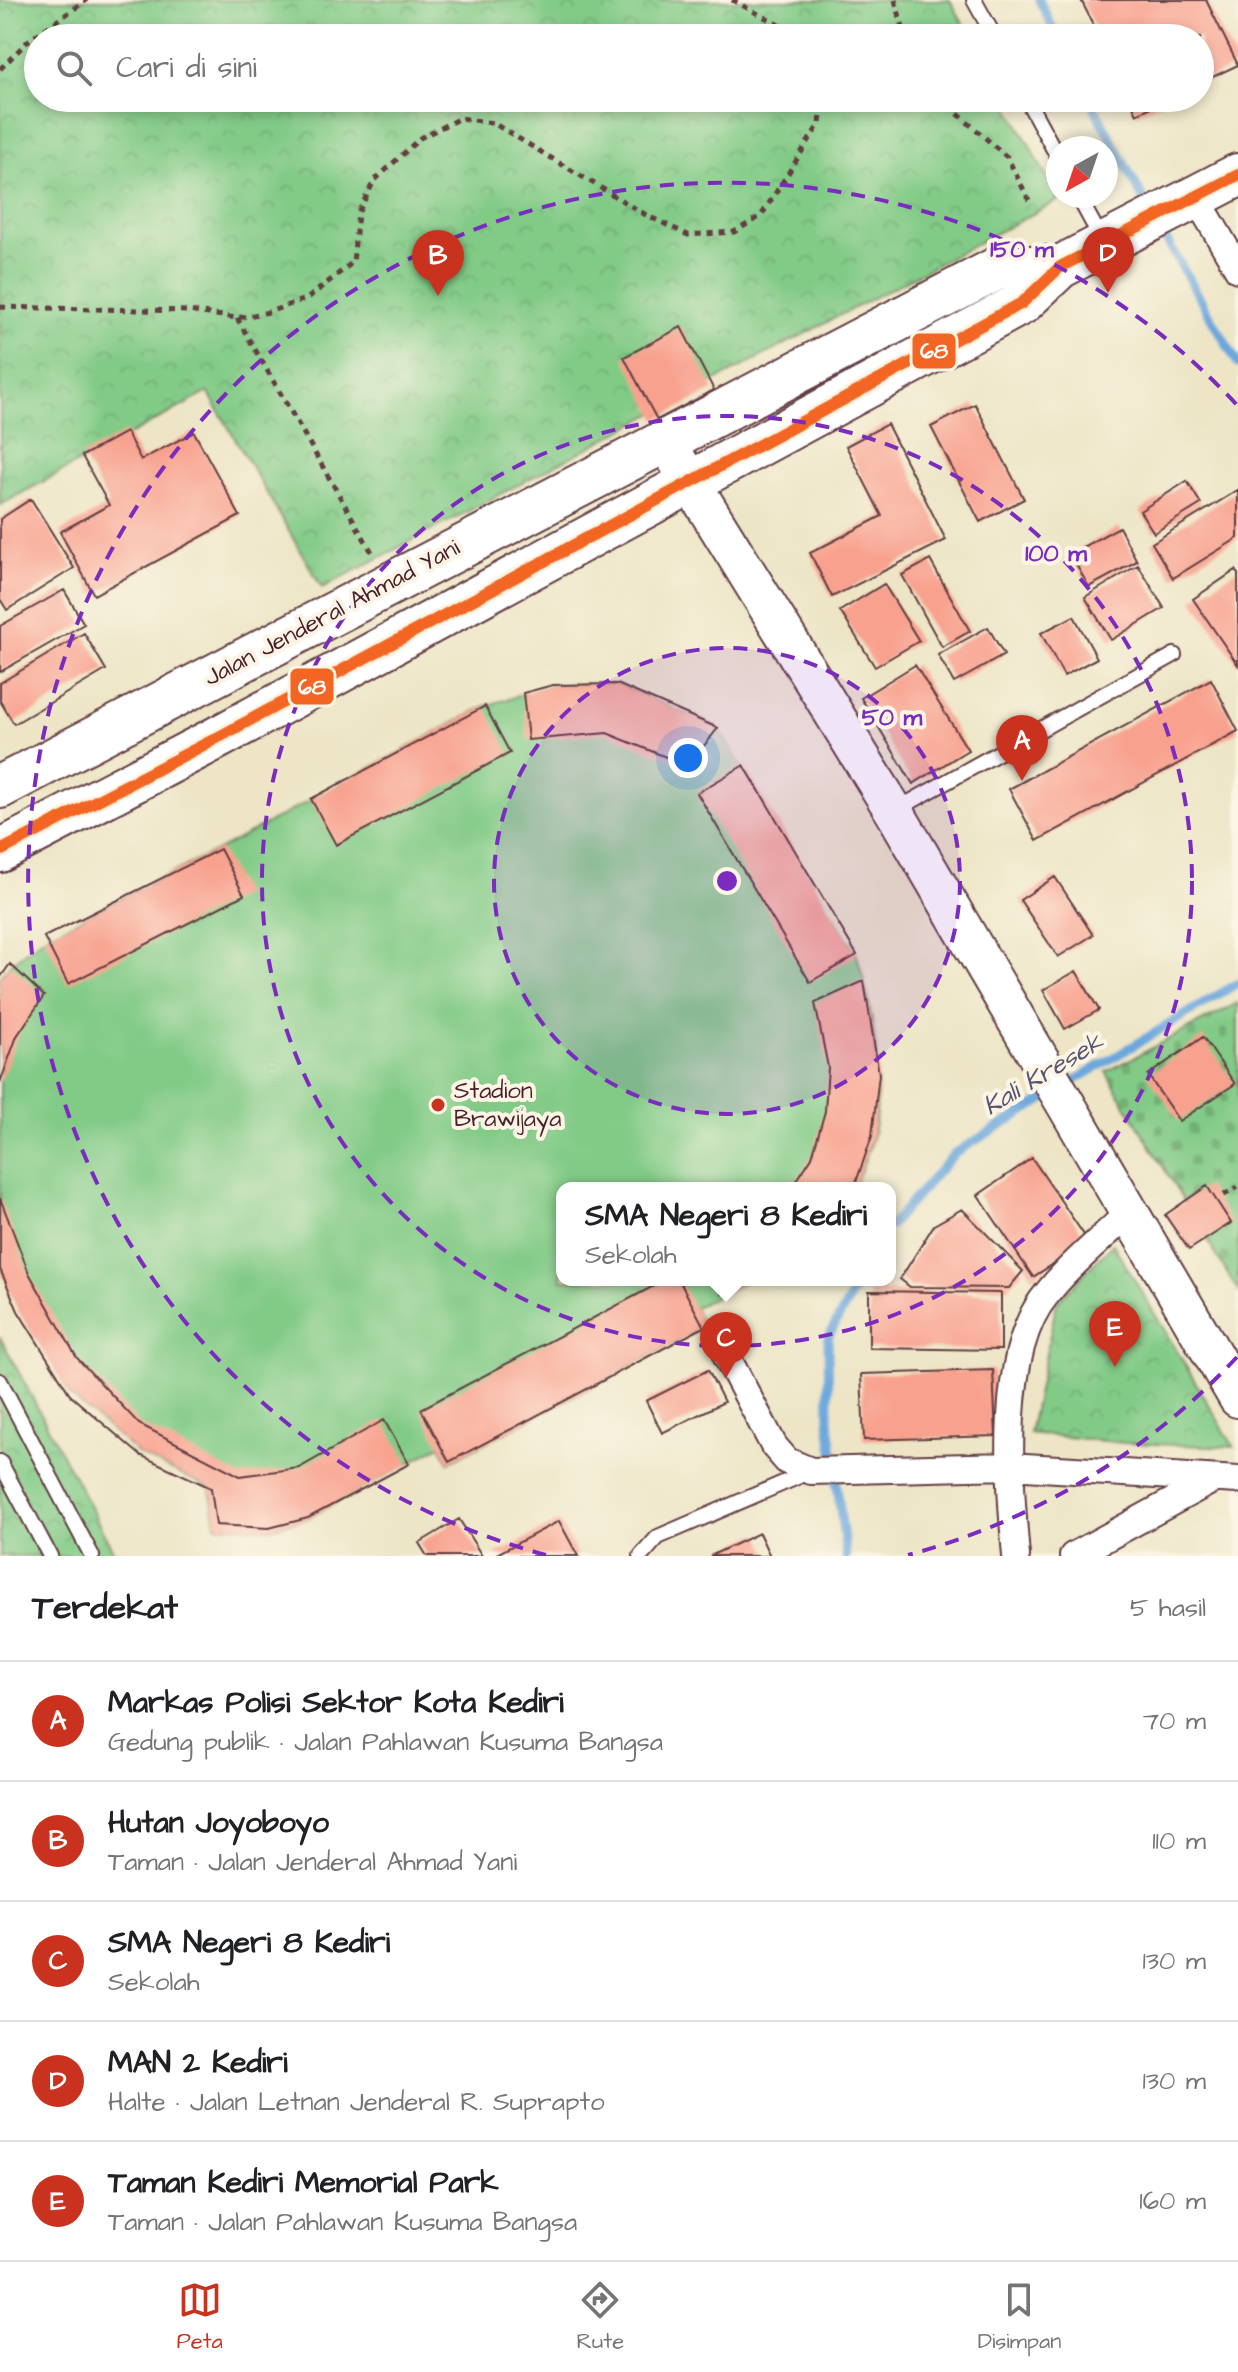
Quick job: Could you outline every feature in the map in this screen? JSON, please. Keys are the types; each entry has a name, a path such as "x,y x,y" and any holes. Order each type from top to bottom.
{"main road":[{"path":"0,851 215,739 1022,303 1060,267 1238,175"},
{"name":"Jalan Jenderal Ahmad Yani","path":"0,787 664,439 1000,267 1060,267"},
{"path":"664,439 688,483 894,811 1128,1213 1234,1382"},
{"path":"190,687 215,739"}],"street":[{"path":"1182,205 1238,269"},
{"path":"1016,1556 1009,1466 1011,1414 1026,1328 1045,1295 1128,1213"},
{"path":"727,1357 774,1446 787,1461 811,1471 1009,1466 1225,1480"},
{"path":"1073,1556 1225,1480"}],"lane":[{"path":"974,0 987,24"},
{"path":"1034,112 1047,136"},
{"path":"1087,208 1111,241"},
{"path":"894,811 1174,655"},
{"path":"0,1381 92,1556"},
{"path":"0,1462 50,1556"},
{"path":"641,1556 658,1537 811,1471"}],"path":[{"path":"52,24 87,0"},
{"path":"732,0 778,24"},
{"path":"895,0 902,24"},
{"path":"0,69 24,45"},
{"path":"0,307 188,311 237,318 269,312 308,298 353,262 358,213 374,181 420,138 460,118 493,123 646,215 688,235 734,232 761,216 820,123 821,112"},
{"path":"956,112 1007,157 1029,200"},
{"path":"237,318 389,582"},
{"path":"1224,1195 1238,1187"}],"green space":[{"path":"0,0 950,0 963,24 24,24 24,112 1012,112 1046,176 1046,207 322,588 208,392 0,505"},
{"name":"Stadion Brawijaya","path":"617,684 718,728 857,955 872,1021 877,1089 873,1134 856,1182 556,1182 556,1286 736,1286 694,1308 704,1327 449,1462 440,1446 308,1518 269,1528 216,1525 210,1488 140,1455 71,1396 0,1269 0,978 10,964 44,937 220,849 485,706 553,685"},
{"path":"1238,1003 1238,1291 1106,1072"},
{"path":"1113,1244 1234,1447 1125,1443 1029,1433 1057,1302"},
{"path":"0,1337 116,1556 0,1556"}],"building":[{"path":"1081,0 1206,0 1238,65 1214,76 1214,24 1093,24"},
{"path":"681,327 714,390 657,420 624,357"},
{"path":"975,404 1024,499 980,522 931,427"},
{"path":"887,424 946,540 832,597 810,553 882,516 846,446"},
{"path":"126,432 141,460 194,432 240,516 94,595 60,532 109,505 82,456"},
{"path":"1187,481 1201,504 1154,533 1140,511"},
{"path":"1238,490 1238,538 1173,578 1152,543"},
{"path":"31,499 74,568 7,610 0,599 0,519"},
{"path":"1119,527 1137,561 1089,587 1070,554"},
{"path":"930,560 970,631 942,647 902,575"},
{"path":"1138,565 1164,608 1111,640 1085,597"},
{"path":"1236,570 1238,573 1238,665 1193,599"},
{"path":"884,584 919,641 875,667 840,611"},
{"path":"64,590 84,624 0,672 0,626"},
{"path":"1074,616 1097,658 1064,676 1041,633"},
{"path":"988,627 1004,655 954,683 938,655"},
{"path":"84,633 106,670 14,724 0,701 0,683"},
{"path":"915,665 968,750 913,784 861,698"},
{"path":"1211,679 1238,731 1037,841 1009,789"},
{"path":"617,684 718,728 688,766 607,733 528,740 523,693 553,685"},
{"path":"485,706 510,753 336,845 311,799"},
{"path":"744,765 857,955 810,982 697,793"},
{"path":"220,849 244,895 68,984 44,937"},
{"path":"1055,877 1093,935 1058,957 1020,900"},
{"path":"10,964 44,996 17,1036 0,1083 0,978"},
{"path":"1076,971 1099,1010 1065,1029 1043,990"},
{"path":"864,981 879,1074 872,1136 856,1182 796,1182 812,1157 825,1111 828,1067 815,1003"},
{"path":"1203,1037 1235,1084 1179,1121 1148,1075"},
{"path":"1032,1158 1088,1241 1033,1277 978,1195"},
{"path":"1207,1186 1231,1223 1189,1250 1165,1215"},
{"path":"0,1198 29,1273 77,1358 139,1424 240,1476 299,1468 384,1420 409,1464 308,1518 269,1528 216,1525 211,1488 140,1455 71,1396 18,1311 0,1269"},
{"path":"962,1209 1023,1271 1009,1288 910,1287 900,1279 934,1225"},
{"path":"654,1286 682,1286 704,1327 449,1462 421,1409"},
{"path":"718,1286 736,1286 722,1294"},
{"path":"869,1291 1001,1293 1001,1350 869,1348"},
{"path":"708,1370 724,1402 662,1433 646,1401"},
{"path":"993,1370 996,1436 864,1440 861,1374"},
{"path":"459,1519 482,1556 427,1556 419,1543"},
{"path":"559,1521 578,1556 493,1556"},
{"path":"759,1533 770,1556 710,1556"}],"waterway":[{"name":"Kali Kresek","path":"1039,0 1051,24"},
{"name":"Kali Kresek","path":"1097,112 1150,211"},
{"name":"Kali Kresek","path":"1159,227 1238,364"},
{"name":"Kali Kresek","path":"1066,1086 1238,983"},
{"name":"Kali Kresek","path":"896,1219 955,1153 1050,1096"},
{"name":"Kali Kresek","path":"846,1556 829,1421 828,1337 857,1286"}],"transit line":[{"name":"68","path":"0,851 215,739 1022,303 1060,267 1238,175"}],"place":[{"name":"MAN 2 Kediri","path":"1108,293"},
{"name":"Hutan Joyoboyo","path":"438,296"},
{"name":"Markas Polisi Sektor Kota Kediri","path":"1022,781"},
{"name":"Stadion Brawijaya","path":"438,1105"},
{"name":"Taman Kediri Memorial Park","path":"1115,1367"},
{"name":"SMA Negeri 8 Kediri","path":"726,1378"}]}
